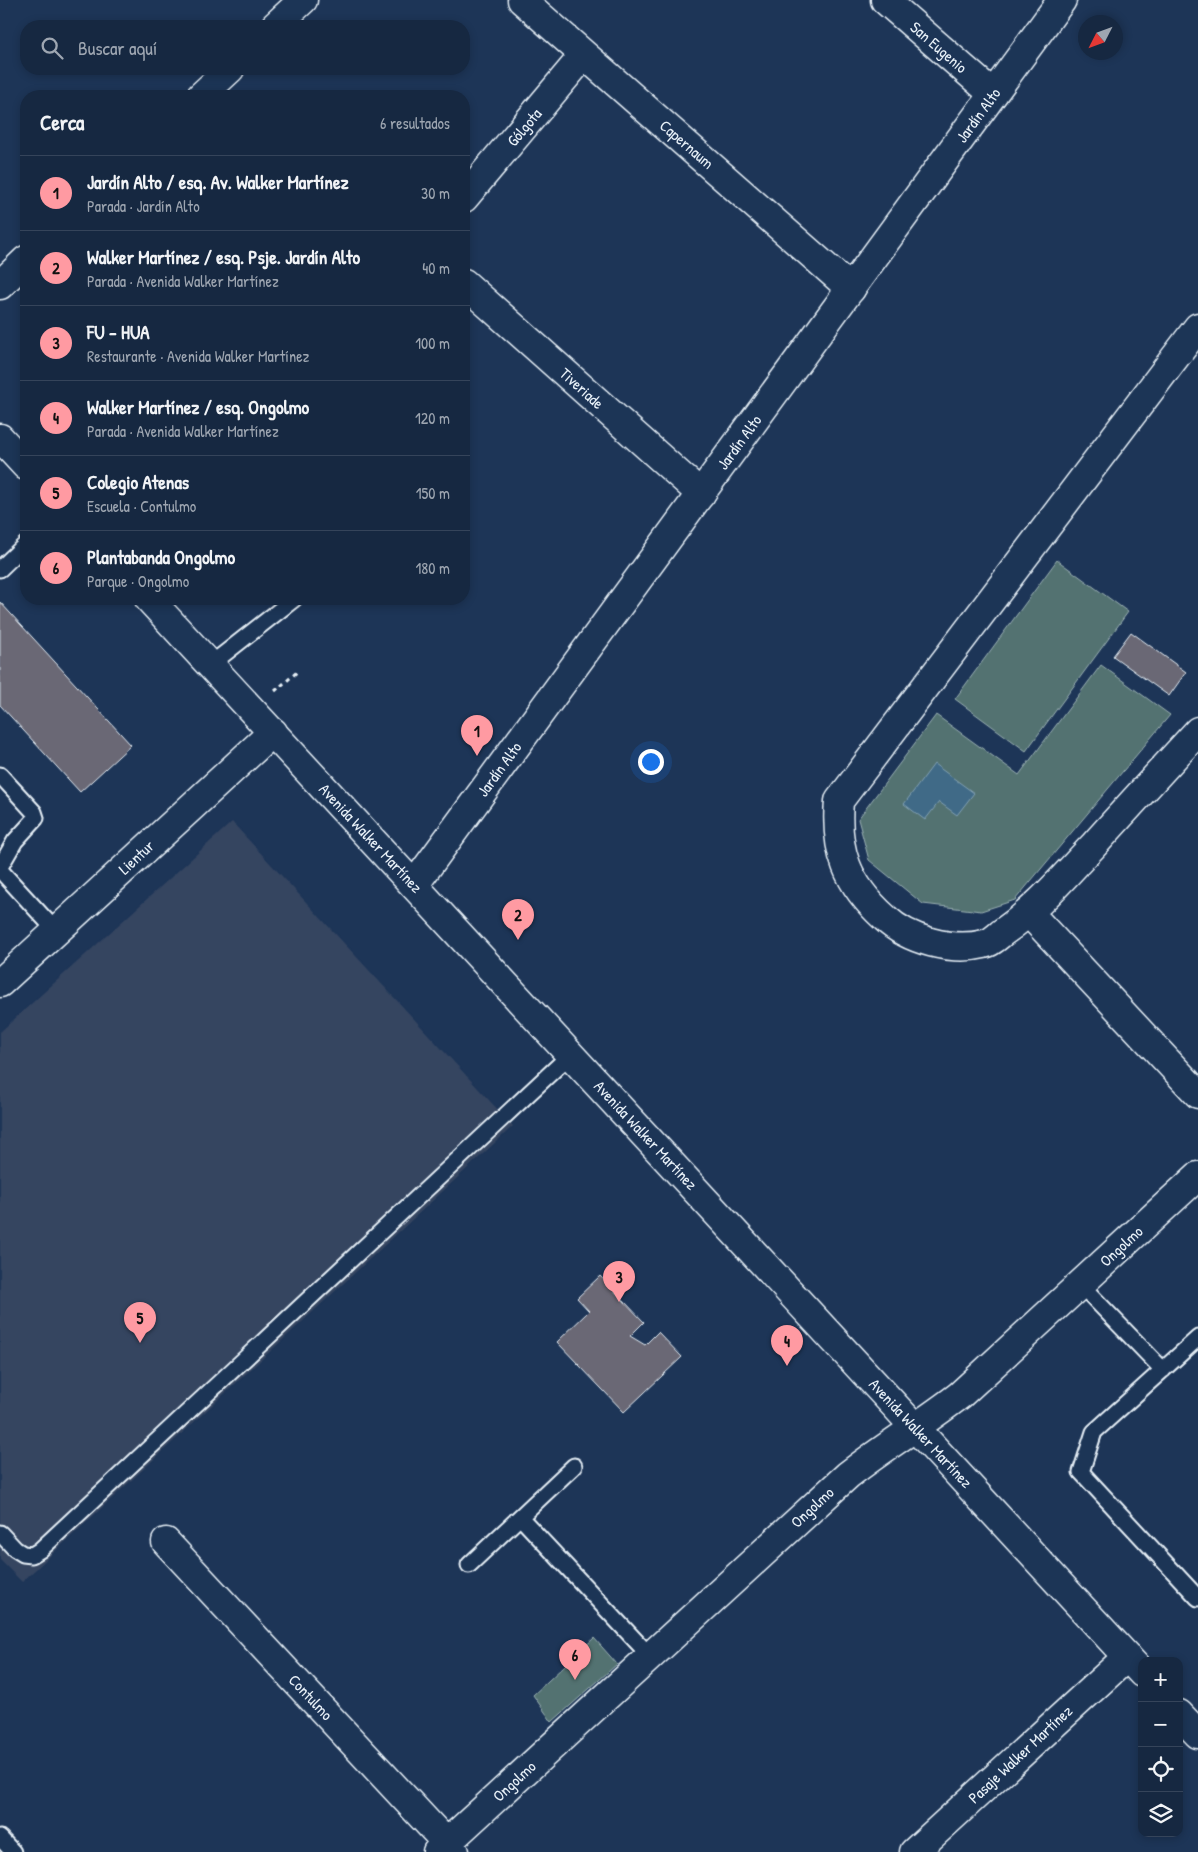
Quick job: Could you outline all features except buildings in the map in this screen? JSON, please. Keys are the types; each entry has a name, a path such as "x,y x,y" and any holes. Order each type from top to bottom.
{"street":[{"path":"281,20 303,0"},
{"name":"Capernaum","path":"522,0 851,289"},
{"name":"San Eugenio","path":"885,0 993,94"},
{"name":"Jardín Alto","path":"415,884 1062,0"},
{"name":"Gólgota","path":"470,191 584,55"},
{"path":"207,90 224,75"},
{"path":"0,285 20,266"},
{"name":"Tiveriade","path":"470,288 701,494"},
{"path":"1198,327 839,800 838,831 846,868 856,888 871,906 889,923 912,936 935,943 961,946 986,944 1030,914 1198,731"},
{"path":"0,438 20,460"},
{"name":"Avenida Walker Martínez","path":"155,605 415,884 1134,1665"},
{"name":"Lientur","path":"0,983 273,732"},
{"path":"1030,914 1198,1094"},
{"name":"Ongolmo","path":"446,1849 650,1656 848,1474 960,1395 1198,1176"},
{"name":"Contulmo","path":"166,1542 446,1849"},
{"name":"Pasaje Walker Martínez","path":"914,1852 1134,1665"},
{"path":"1183,1718 1198,1734"}],"lane":[{"path":"0,569 20,550"},
{"path":"210,665 286,605"},
{"path":"0,775 34,812 36,818 15,841 0,869 56,931"},
{"path":"0,1533 23,1554 32,1556 40,1550 571,1054"},
{"path":"1080,1284 1162,1370"},
{"path":"1198,1338 1094,1432 1081,1472 1198,1598"},
{"path":"469,1565 574,1466"},
{"path":"520,1517 650,1656"},
{"path":"0,1838 13,1852"}],"shaded area":[{"path":"934,764 974,793 957,815 939,802 925,820 904,804"},
{"path":"232,822 513,1126 22,1582 0,1560 0,1032"}],"green space":[{"path":"1057,560 1128,612 1026,751 955,699"},
{"path":"1101,665 1170,715 1015,900 981,911 923,904 869,860 858,819 936,715 1019,775"},
{"path":"594,1638 617,1664 552,1722 533,1695"}],"place":[{"name":"Jardín Alto / esq. Av. Walker Martínez","path":"477,756"},
{"name":"Walker Martínez / esq. Psje. Jardín Alto","path":"518,940"},
{"name":"FU - HUA","path":"619,1302"},
{"name":"Colegio Atenas","path":"140,1343"},
{"name":"Walker Martínez / esq. Ongolmo","path":"787,1366"},
{"name":"Plantabanda Ongolmo","path":"575,1680"}]}
